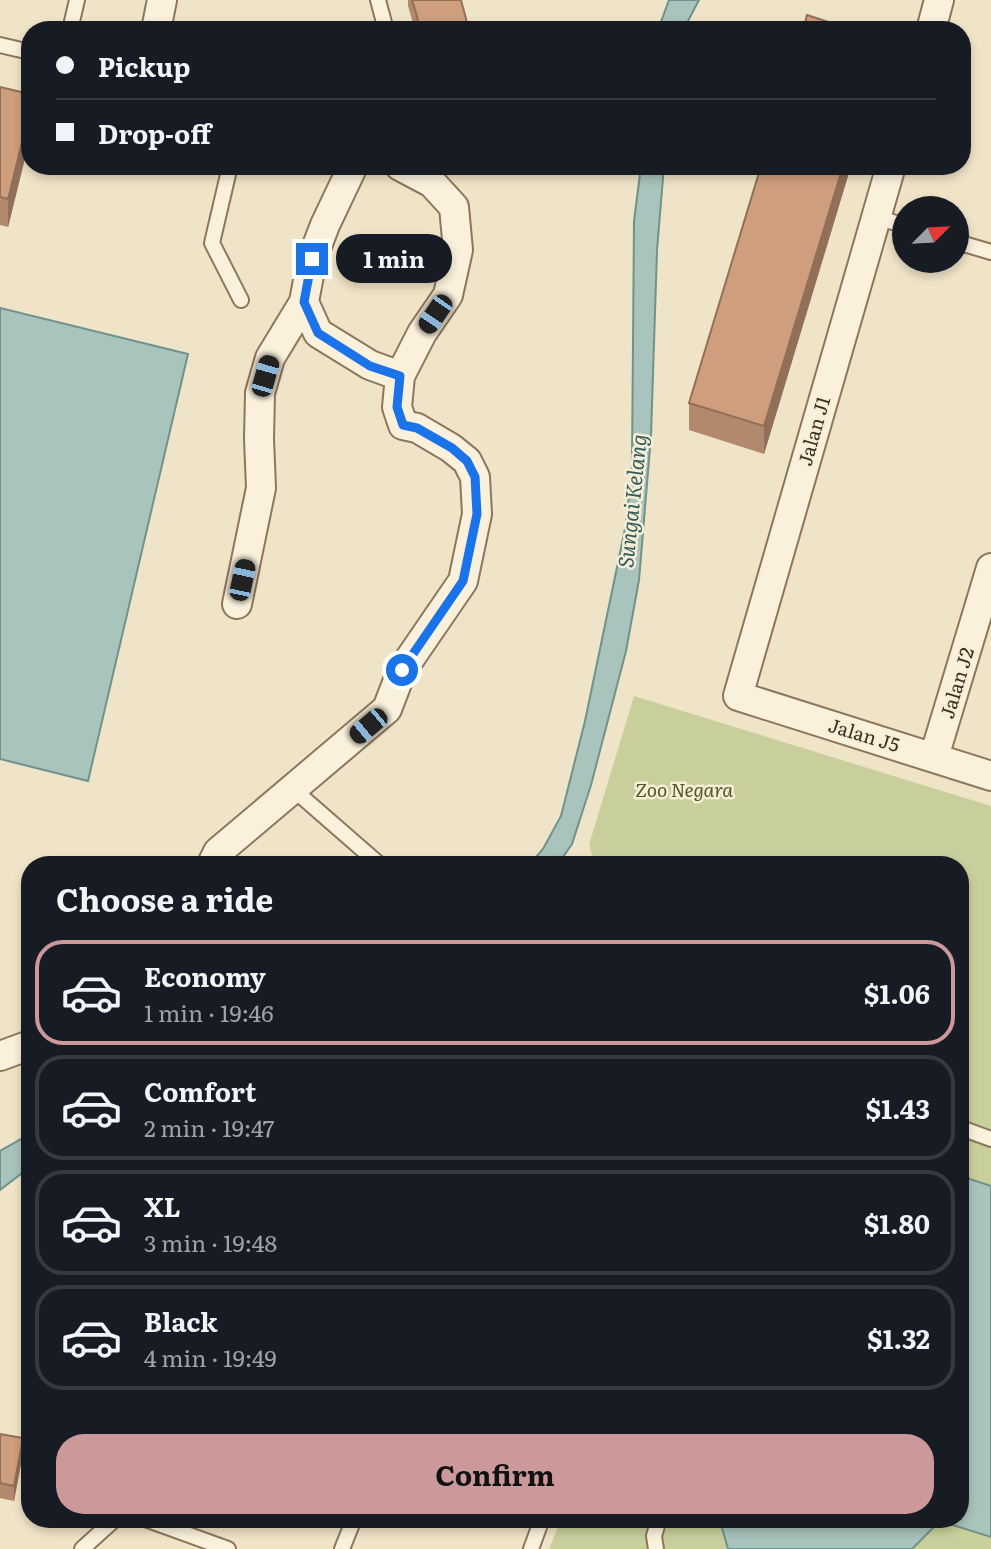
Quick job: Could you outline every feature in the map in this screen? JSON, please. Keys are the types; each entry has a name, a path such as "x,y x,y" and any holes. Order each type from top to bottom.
{"street":[{"path":"158,21 162,0"},
{"path":"933,21 939,0"},
{"path":"237,604 261,488 260,393 270,358 304,302 312,259 349,175"},
{"path":"216,856 387,709 402,670 463,581 477,514 475,477 467,461 452,448 417,428 403,425 397,407 400,376 422,333 448,295 458,250 454,207 432,183 417,175"},
{"name":"Jalan J1","path":"738,696 889,175"},
{"path":"304,302 318,333 370,366 400,376"},
{"name":"Jalan J2","path":"934,757 991,568"},
{"name":"Jalan J5","path":"738,696 991,776"},
{"path":"0,1056 21,1048"}],"lane":[{"path":"72,21 77,0"},
{"path":"378,0 384,21"},
{"path":"0,45 21,50"},
{"path":"228,175 212,243 242,300"},
{"path":"877,217 892,222"},
{"path":"970,246 991,252"},
{"path":"293,789 370,856"},
{"path":"969,1131 991,1139"},
{"path":"82,1549 105,1528"},
{"path":"170,1528 228,1549"},
{"path":"342,1549 350,1528"},
{"path":"531,1549 539,1528"},
{"path":"656,1528 654,1536 656,1549"}],"green space":[{"name":"Zoo Negara","path":"634,696 991,806 991,1549 549,1549 557,1528 969,1528 969,856 592,856 589,845"}],"water":[{"path":"669,0 699,0 688,21 661,21"},
{"name":"Sungai Kelang","path":"640,175 663,175 657,250 651,436 639,580 626,651 591,785 572,844 564,856 537,856 561,816 585,721 626,524 632,464 634,221"},
{"path":"0,308 188,354 88,781 0,759"},
{"path":"21,1139 21,1174 0,1190 0,1151"},
{"path":"969,1178 991,1186 991,1537 962,1528 969,1528"},
{"path":"722,1528 933,1528 912,1549 728,1549"}],"building":[{"path":"412,0 461,0 467,21 418,21"},
{"path":"807,15 825,21 805,21"},
{"path":"0,87 21,92 21,146 8,199 0,197"},
{"path":"758,175 840,175 764,426 689,403"},
{"path":"0,1434 21,1438 14,1486 0,1483"}],"route":[{"path":"312,259 304,302 318,333 370,366 400,376 397,407 403,425 417,428 452,448 467,461 475,477 477,514 463,581 402,670"}]}
